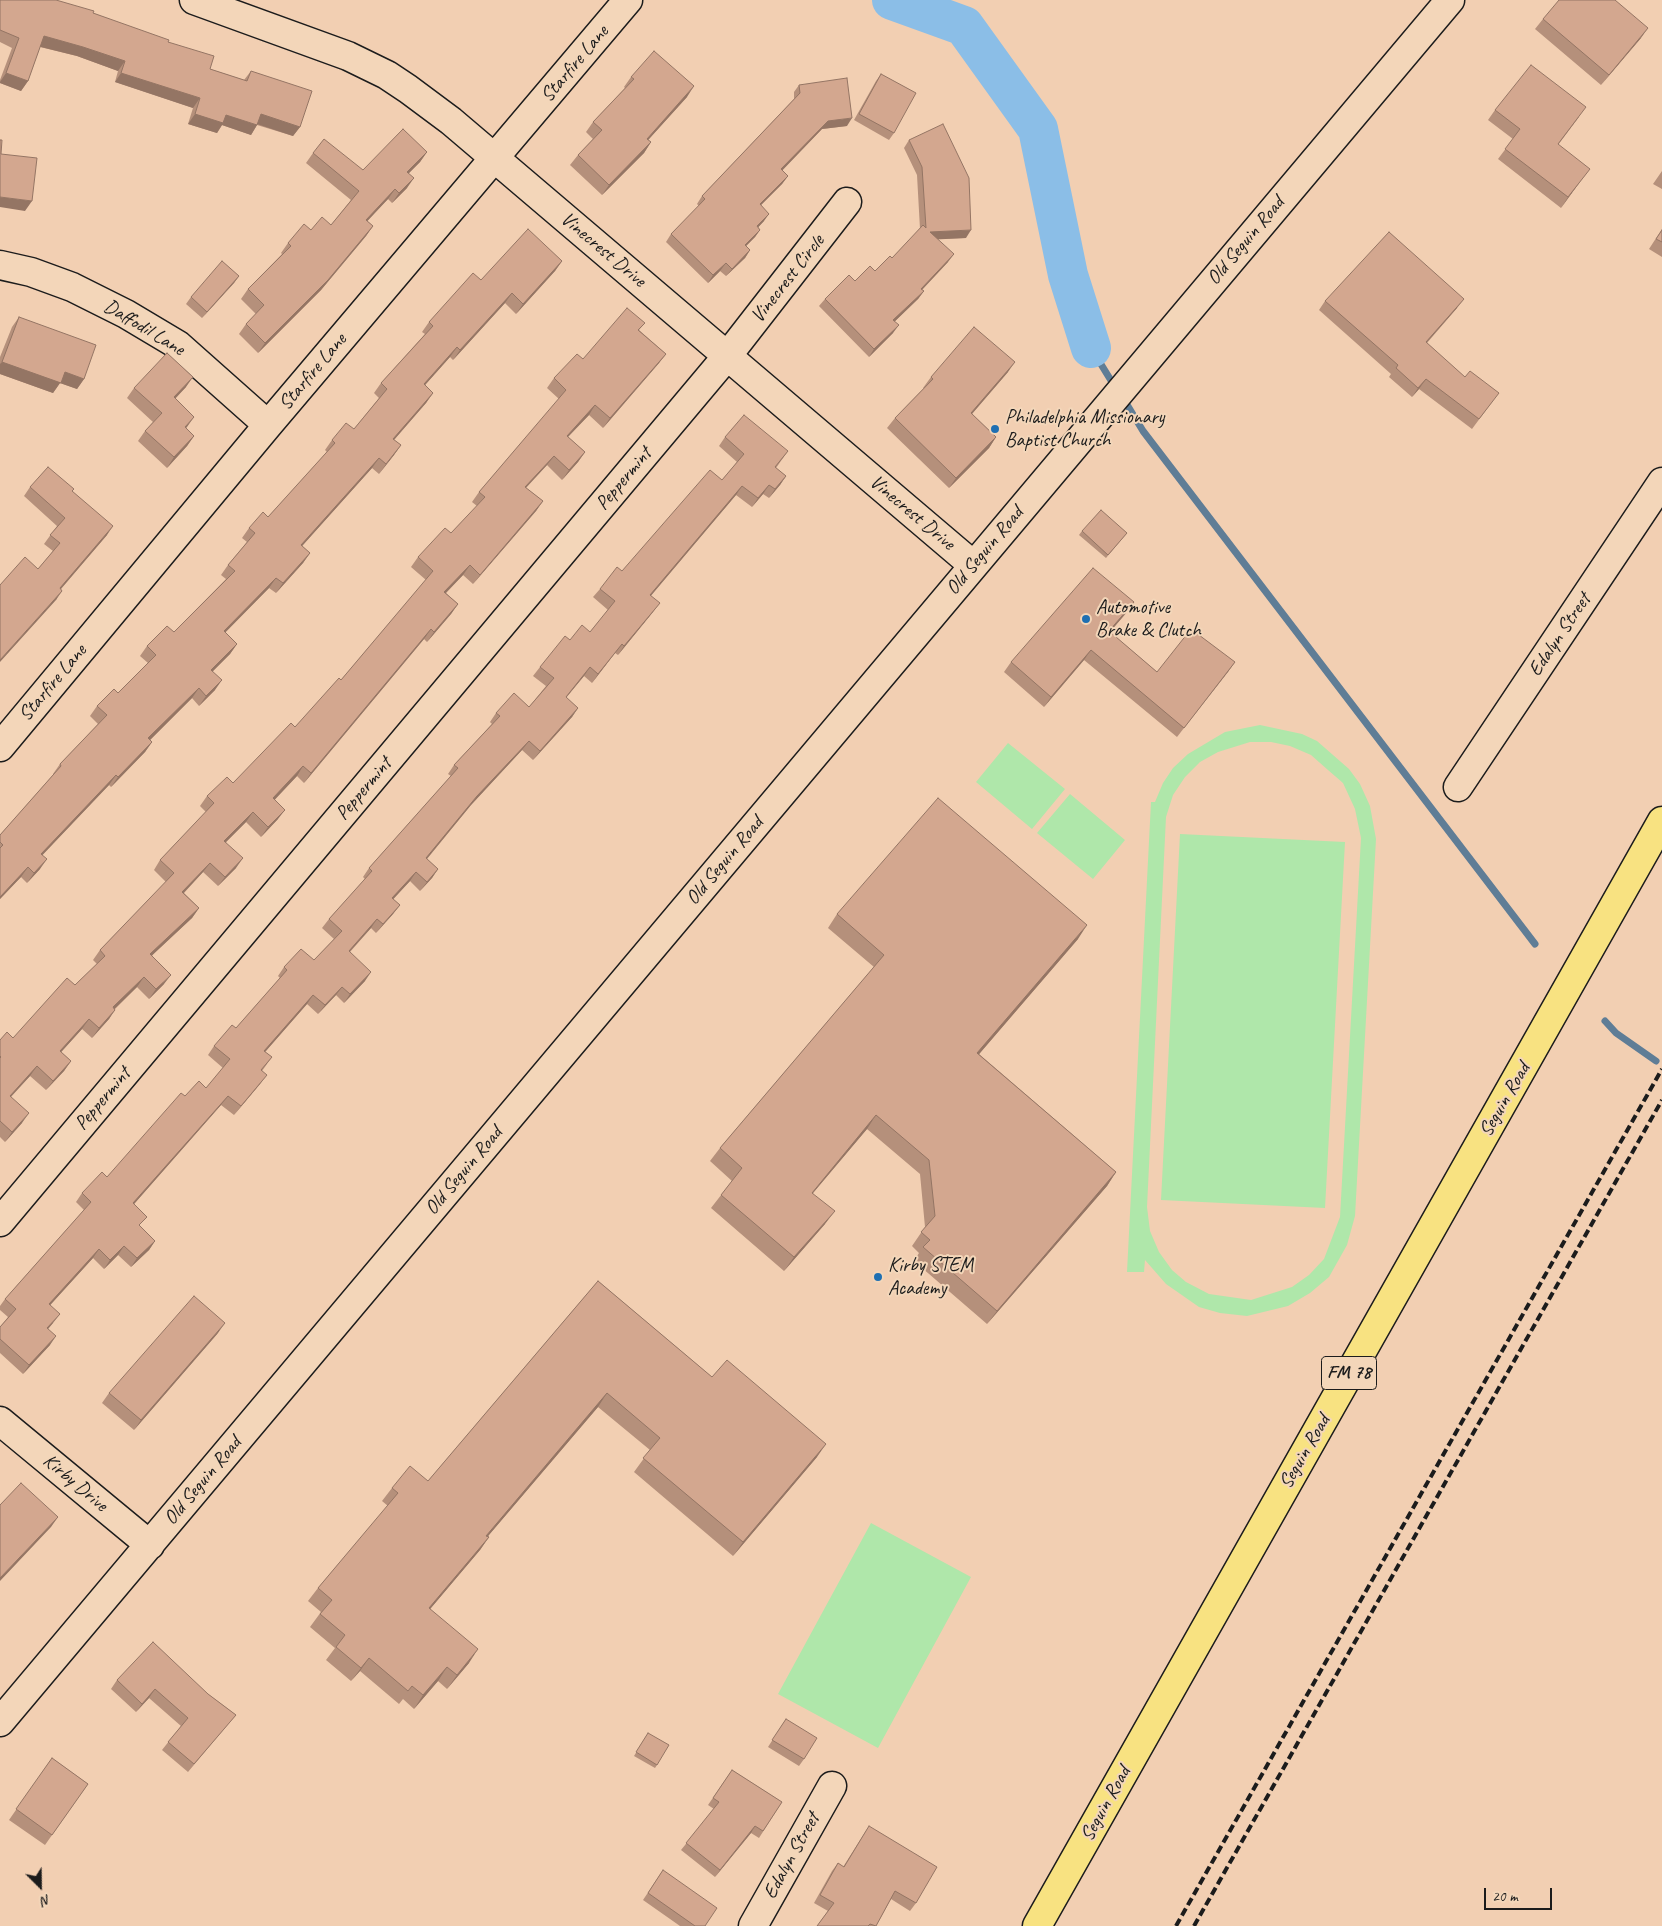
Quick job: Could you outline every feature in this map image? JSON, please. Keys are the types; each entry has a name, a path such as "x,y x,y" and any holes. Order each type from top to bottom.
{"main road":[{"name":"Seguin Road","path":"1037,1926 1662,821"}],"street":[{"name":"Vinecrest Drive","path":"194,0 348,56 387,75 451,121 973,565"},
{"name":"Starfire Lane","path":"0,747 268,425 628,0"},
{"name":"Old Seguin Road","path":"0,1722 1450,0"},
{"name":"Vinecrest Circle","path":"728,356 848,202"},
{"name":"Daffodil Lane","path":"0,265 31,272 72,287 126,314 163,336 178,345 268,425"},
{"name":"Peppermint","path":"0,1222 728,356"},
{"name":"Edalyn Street","path":"1458,787 1662,482"},
{"name":"Kirby Drive","path":"0,1422 150,1545"},
{"name":"Edalyn Street","path":"753,1926 832,1786"}],"green space":[{"path":"1260,725 1302,734 1317,741 1349,769 1360,784 1370,806 1376,839 1355,1216 1347,1245 1329,1277 1310,1293 1288,1306 1247,1316 1220,1313 1199,1307 1166,1284 1145,1260 1144,1272 1127,1272 1151,802 1155,802 1163,783 1173,768 1188,754 1225,732","holes":["1250,742 1271,742 1290,746 1311,755 1343,783 1355,809 1361,838 1340,1217 1324,1259 1309,1275 1292,1287 1251,1300 1209,1294 1186,1282 1172,1270 1159,1252 1150,1231 1147,1207 1166,817 1173,795 1185,777 1200,762 1218,752"]},
{"path":"1008,743 1065,789 1032,829 976,782"},
{"path":"1070,794 1125,840 1093,879 1037,833"},
{"path":"1180,834 1345,842 1325,1208 1161,1200"},
{"path":"871,1523 971,1577 878,1748 778,1694"}],"building":[{"path":"0,0 56,0 94,11 93,13 169,40 168,42 214,56 210,69 247,81 251,71 312,91 300,127 261,114 257,125 226,115 223,123 195,114 200,98 121,73 125,61 44,36 28,81 6,73 19,38 0,30"},
{"path":"1559,0 1615,0 1648,28 1609,75 1543,19"},
{"path":"654,51 694,86 647,139 651,142 609,185 578,155 602,130 593,122 634,79 631,77"},
{"path":"1531,65 1586,107 1558,144 1590,169 1568,197 1505,149 1520,129 1495,110"},
{"path":"881,74 916,93 894,133 859,114"},
{"path":"847,78 852,118 828,121 781,169 788,176 760,204 769,214 757,226 760,230 745,245 750,250 732,269 726,263 713,275 671,234 705,199 702,196 800,93 799,85"},
{"path":"943,124 969,178 971,230 930,232 954,254 921,289 924,291 893,320 899,325 874,349 825,299 849,275 855,281 870,266 875,271 890,256 892,258 923,225 926,228 922,167 909,140"},
{"path":"403,129 427,152 407,172 414,178 399,193 395,189 366,220 373,226 328,280 265,343 246,324 264,305 248,289 291,246 288,243 304,224 311,230 322,217 331,225 359,191 313,153 324,139 363,170"},
{"path":"0,140 2,140 1,154 37,158 32,201 0,197"},
{"path":"528,229 562,261 523,304 512,293 460,350 457,347 424,384 433,393 393,439 401,445 386,464 379,458 301,545 310,553 283,583 276,578 224,631 237,644 211,670 222,680 206,696 199,688 148,738 152,742 118,777 116,775 41,854 47,859 34,873 28,867 0,897 0,848 3,845 0,842 0,835 61,766 60,764 107,715 97,706 114,689 118,693 156,655 147,646 167,626 174,632 235,571 228,565 255,533 249,528 263,512 268,517 335,443 332,440 346,423 354,429 387,389 381,383 433,326 429,322 473,273 481,280"},
{"path":"1662,230 1662,242 1656,239"},
{"path":"1389,232 1464,299 1426,342 1465,377 1470,371 1499,393 1479,419 1426,379 1418,388 1396,368 1398,365 1325,301"},
{"path":"222,261 239,276 207,312 191,297"},
{"path":"627,308 645,323 638,330 666,354 610,418 595,405 567,436 585,452 569,470 554,456 525,487 543,501 480,575 470,565 444,592 458,604 434,632 431,629 311,773 303,766 273,798 285,810 268,827 253,812 224,841 243,858 225,877 210,863 182,892 199,908 150,954 171,975 156,989 144,977 113,1007 115,1010 99,1028 89,1019 60,1051 71,1061 53,1081 37,1066 10,1096 29,1113 12,1132 0,1121 0,1040 7,1032 13,1038 67,978 75,985 105,956 100,950 174,873 160,860 214,803 207,796 227,777 233,783 291,723 295,727 339,678 341,680 433,571 418,557 445,528 451,533 485,497 479,492 566,390 554,378 577,354 583,359"},
{"path":"19,317 96,345 84,379 65,372 61,383 2,362"},
{"path":"974,327 1015,362 971,413 996,437 956,478 895,418 933,379 931,377"},
{"path":"167,353 193,377 174,397 194,417 185,427 194,436 174,457 145,431 162,413 134,388"},
{"path":"744,415 788,451 775,467 786,476 775,489 769,485 758,498 742,486 650,595 660,603 624,646 622,644 598,674 590,667 566,697 578,708 540,751 529,741 477,796 426,858 438,869 427,882 416,872 392,898 400,905 383,924 377,919 349,951 371,972 350,994 342,987 325,1005 313,995 264,1051 272,1057 261,1070 267,1075 241,1106 228,1096 133,1203 147,1217 139,1225 155,1241 137,1258 124,1246 110,1260 99,1249 49,1304 60,1314 47,1328 56,1336 29,1365 0,1339 0,1327 16,1309 5,1299 91,1202 82,1193 102,1172 107,1177 181,1093 185,1096 199,1081 206,1088 230,1059 214,1046 232,1025 236,1028 287,970 284,967 301,949 314,960 342,931 329,919 372,871 369,868 458,768 454,765 500,716 496,713 514,693 529,707 554,678 540,667 565,636 570,640 582,625 590,632 615,601 600,589 617,567 622,571 710,470 722,480 744,454 725,437"},
{"path":"48,467 74,489 72,491 113,526 60,588 62,591 0,660 0,585 25,557 38,569 60,543 50,535 65,518 30,487"},
{"path":"1101,510 1127,533 1108,555 1082,531"},
{"path":"1093,568 1134,602 1109,631 1157,672 1191,629 1235,662 1184,728 1091,650 1051,697 1011,662"},
{"path":"938,798 1087,925 977,1053 1116,1172 997,1311 923,1247 930,1240 921,1232 935,1216 929,1160 876,1115 812,1193 835,1211 794,1257 721,1195 742,1168 720,1148 884,955 837,914"},
{"path":"598,1281 712,1377 727,1360 826,1444 743,1542 643,1458 660,1438 607,1393 486,1536 489,1537 429,1608 478,1649 457,1675 447,1667 423,1695 412,1686 408,1691 369,1658 361,1668 336,1647 345,1635 320,1614 332,1600 318,1588 398,1493 392,1488 410,1466 428,1481"},
{"path":"194,1296 225,1323 141,1420 109,1393"},
{"path":"21,1483 58,1517 0,1578 0,1505"},
{"path":"153,1642 208,1694 236,1715 194,1764 168,1742 188,1718 155,1689 142,1704 117,1680"},
{"path":"786,1719 817,1738 804,1759 772,1740"},
{"path":"648,1733 669,1745 657,1765 636,1752"},
{"path":"52,1758 88,1784 52,1835 16,1809"},
{"path":"732,1770 782,1802 763,1831 755,1826 720,1870 686,1843 719,1802 713,1798"},
{"path":"869,1826 937,1867 916,1903 895,1891 876,1926 870,1924 868,1926 817,1926 834,1903 820,1895 838,1863 844,1867"},
{"path":"663,1870 717,1908 705,1926 695,1926 648,1893"}],"waterway":[{"path":"892,0 964,26 1038,129 1068,275 1091,348"},
{"path":"1091,348 1115,387"},
{"path":"1123,398 1143,431 1535,944"},
{"path":"1605,1021 1616,1033 1656,1061"}],"railway":[{"path":"1176,1926 1662,1069"},
{"path":"1194,1926 1662,1100"}],"place":[{"name":"Philadelphia Missionary Baptist Church","path":"995,429"},
{"name":"Automotive Brake & Clutch","path":"1086,619"},
{"name":"Kirby STEM Academy","path":"878,1277"}]}
